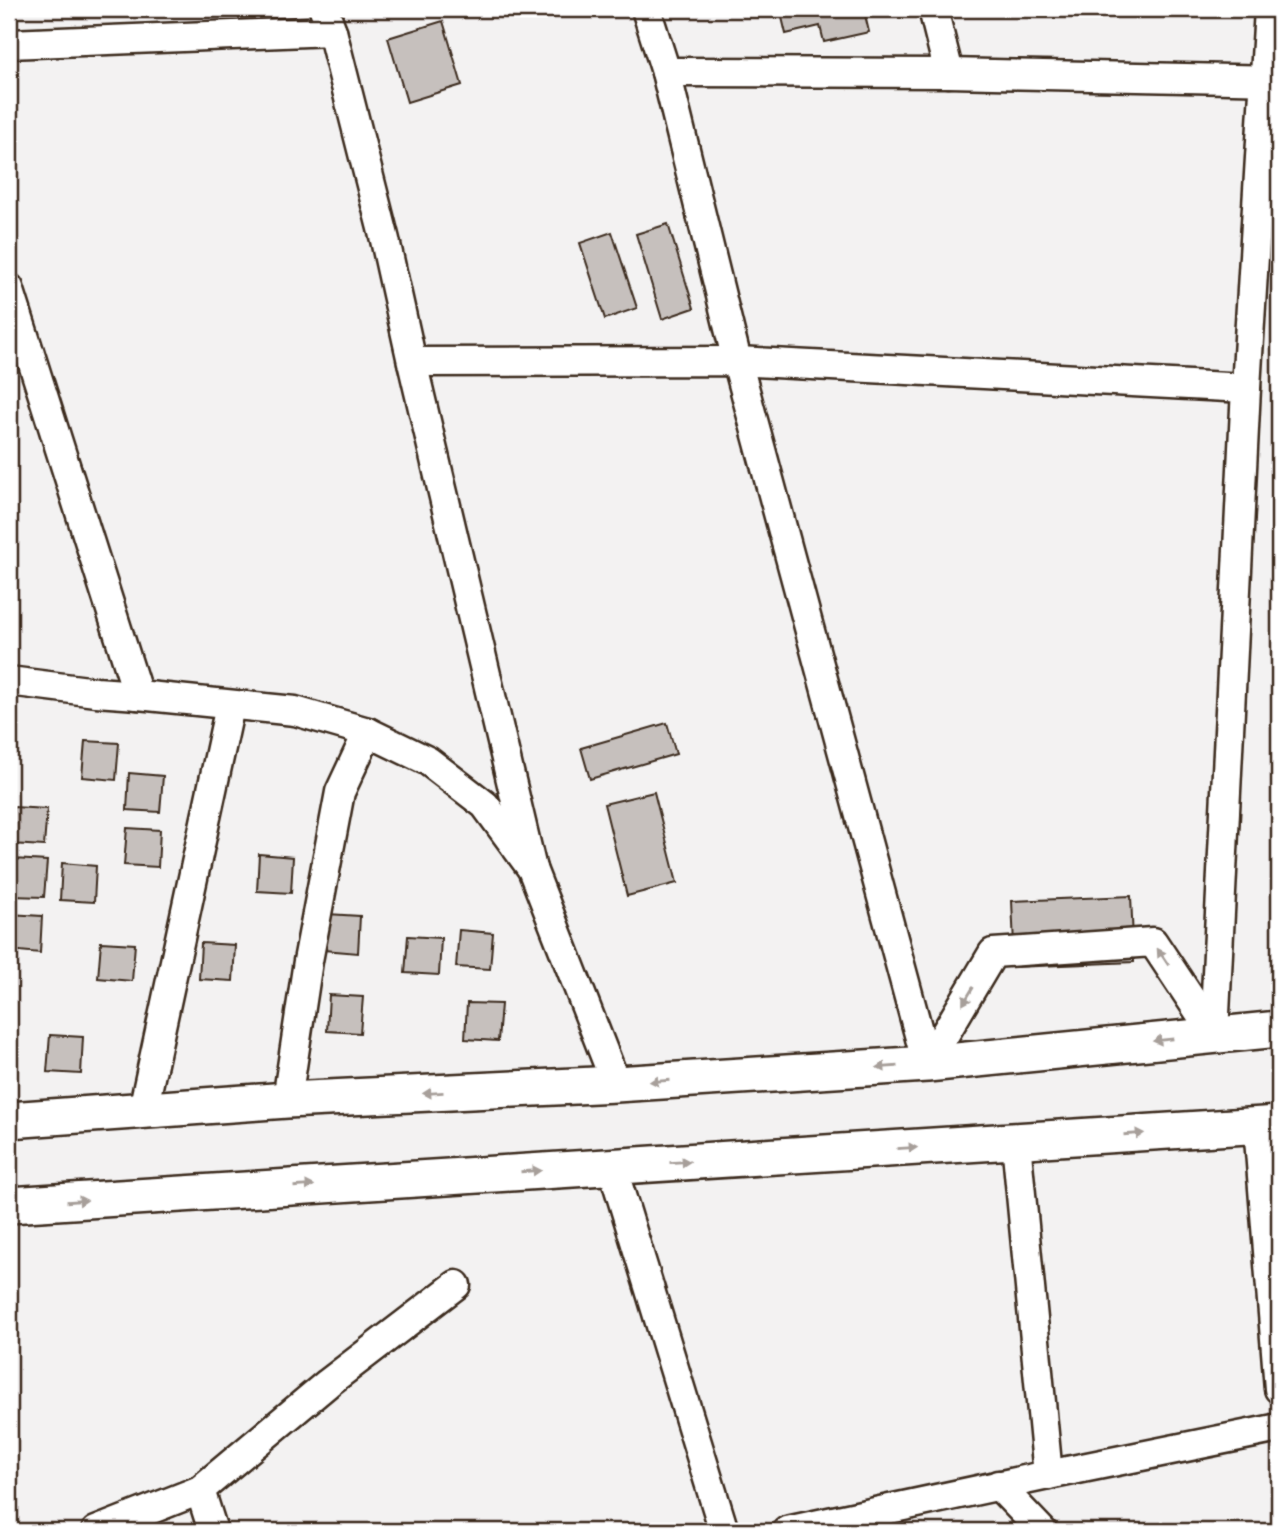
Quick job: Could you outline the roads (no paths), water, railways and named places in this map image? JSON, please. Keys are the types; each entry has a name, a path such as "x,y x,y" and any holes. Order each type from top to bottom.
{"main road":[{"path":"9,1119 287,1100 616,1084 927,1064 1279,1029"},
{"path":"9,1205 1269,1125"}],"street":[{"path":"646,9 666,72 737,361 927,1064"},
{"path":"933,9 949,73"},
{"path":"1214,1034 1246,388 1272,79 1269,9"},
{"path":"9,44 328,20 385,240 532,869 616,1084"},
{"path":"666,72 949,73 1272,79"},
{"path":"9,288 138,695"},
{"path":"412,362 737,361 1246,388"},
{"path":"9,681 295,711 368,732 428,761 485,805 532,869"},
{"path":"143,1110 230,706"},
{"path":"287,1100 308,961 340,792 368,732"},
{"path":"927,1064 993,953 1153,942 1214,1034"},
{"path":"1269,1125 1279,1389"},
{"path":"1016,1142 1048,1475"},
{"path":"612,1166 724,1531"},
{"path":"96,1531 200,1490 328,1383 456,1285"},
{"path":"787,1531 1279,1428"},
{"path":"998,1485 1042,1531"},
{"path":"200,1490 213,1531"}]}
